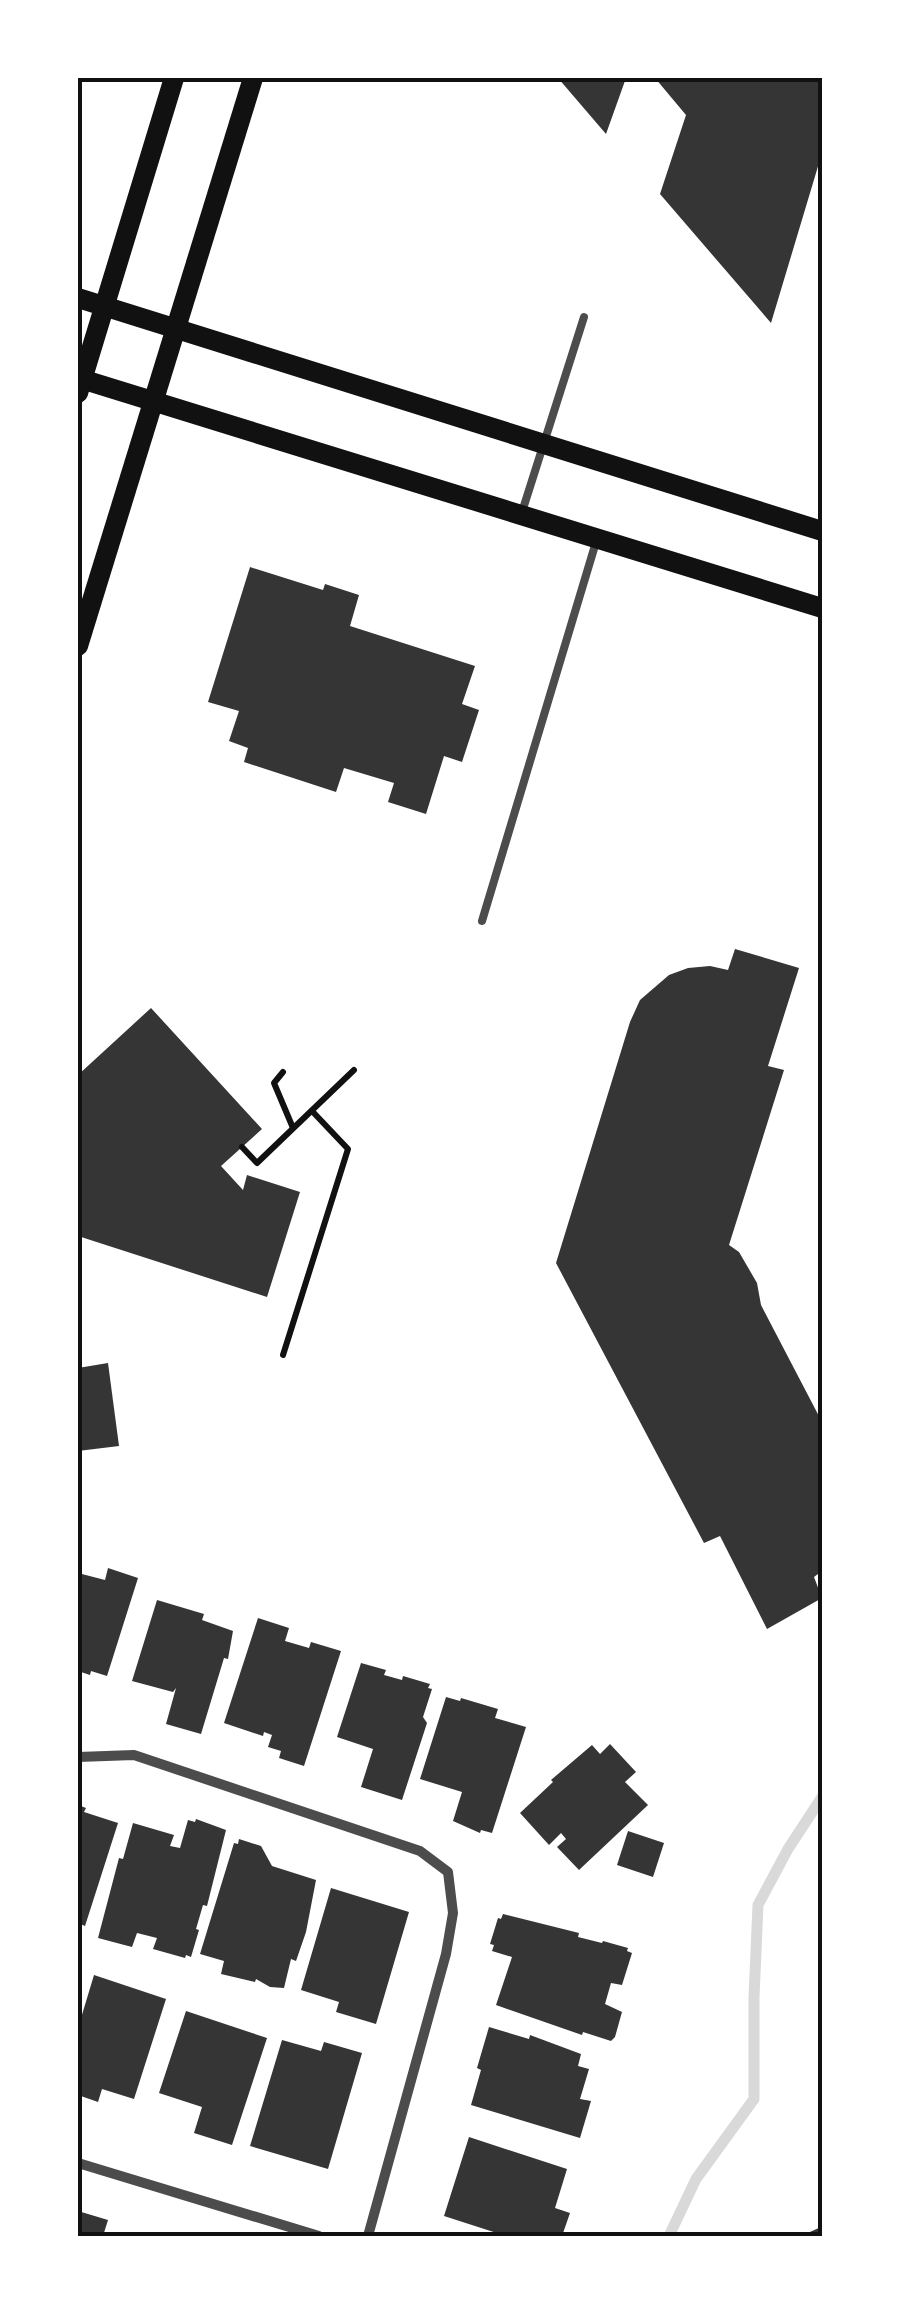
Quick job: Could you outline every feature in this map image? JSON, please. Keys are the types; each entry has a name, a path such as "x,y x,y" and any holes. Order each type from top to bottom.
{"main road":[{"path":"174,78 79,384 822,608"},
{"path":"78,646 253,78"},
{"path":"78,298 822,531"}],"street":[{"path":"78,1757 134,1754 420,1851 448,1872 454,1912 446,1954 368,2236"},
{"path":"78,2162 319,2236"}],"lane":[{"path":"520,516 584,316"},
{"path":"482,921 596,539"}],"path":[{"path":"242,1147 257,1162 354,1070"},
{"path":"284,1072 274,1083 293,1128"},
{"path":"284,1355 348,1149 312,1111"}],"building":[{"path":"558,78 626,78 606,134"},
{"path":"655,78 822,78 822,153 771,323 660,194 686,115"},
{"path":"250,567 323,590 325,584 359,595 350,626 475,666 462,704 479,710 462,762 444,756 426,814 388,802 394,783 344,768 336,792 244,762 248,748 229,741 239,711 208,702"},
{"path":"735,949 799,968 768,1066 784,1070 729,1245 739,1252 757,1283 761,1305 822,1422 822,1571 814,1577 822,1598 767,1629 720,1536 704,1543 556,1263 640,1000 669,975 688,968 710,966 728,970"},
{"path":"151,1008 262,1129 221,1166 243,1190 247,1175 300,1192 267,1297 78,1236 78,1075"},
{"path":"108,1363 119,1446 78,1451 78,1368"},
{"path":"108,1568 138,1578 107,1676 91,1671 90,1675 78,1671 78,1573 105,1580"},
{"path":"157,1600 204,1614 202,1620 233,1631 228,1659 224,1658 201,1734 166,1724 176,1688 173,1692 132,1681"},
{"path":"258,1618 289,1628 285,1641 309,1648 311,1642 341,1651 304,1766 279,1758 281,1751 268,1747 272,1735 264,1732 263,1736 224,1723"},
{"path":"361,1663 386,1670 384,1675 430,1684 428,1688 432,1689 423,1717 427,1723 402,1800 361,1787 373,1749 337,1737"},
{"path":"446,1697 498,1709 495,1718 526,1727 492,1833 480,1833 453,1821 462,1792 420,1779"},
{"path":"610,1744 636,1772 625,1782 648,1805 579,1870 557,1847 566,1839 561,1833 549,1845 520,1813 592,1745 600,1754"},
{"path":"78,1805 86,1808 84,1812 118,1823 85,1926 78,1923"},
{"path":"196,1819 226,1830 191,1957 153,1949 157,1938 137,1933 132,1947 98,1938 119,1858 123,1859 133,1823 174,1835 170,1846 180,1848 188,1820"},
{"path":"628,1831 664,1843 653,1877 617,1865"},
{"path":"239,1839 261,1846 272,1866 316,1880 306,1932 296,1961 291,1959 284,1988 221,1974 224,1961 200,1954 234,1843 238,1844"},
{"path":"331,1888 409,1912 376,2024 336,2012 339,2002 301,1990"},
{"path":"503,1914 628,1948 632,1953 622,1985 611,1983 605,2004 622,2012 611,2041 496,2005 512,1957 492,1951 494,1945 490,1944"},
{"path":"94,1975 166,1999 134,2099 102,2089 98,2102 78,2095 78,2028"},
{"path":"186,2011 267,2038 232,2145 194,2133 202,2107 159,2093"},
{"path":"489,2027 529,2039 530,2035 581,2054 578,2066 589,2069 580,2099 591,2101 580,2138 471,2105"},
{"path":"282,2040 321,2051 324,2042 362,2053 328,2169 250,2146"},
{"path":"469,2137 567,2169 555,2208 570,2213 562,2236 506,2236 444,2216"},
{"path":"78,2211 108,2220 103,2236 78,2236"},
{"path":"821,2227 822,2236 801,2236"}],"waterway":[{"path":"669,2236 696,2179 754,2099 758,1905 822,1797"}]}
